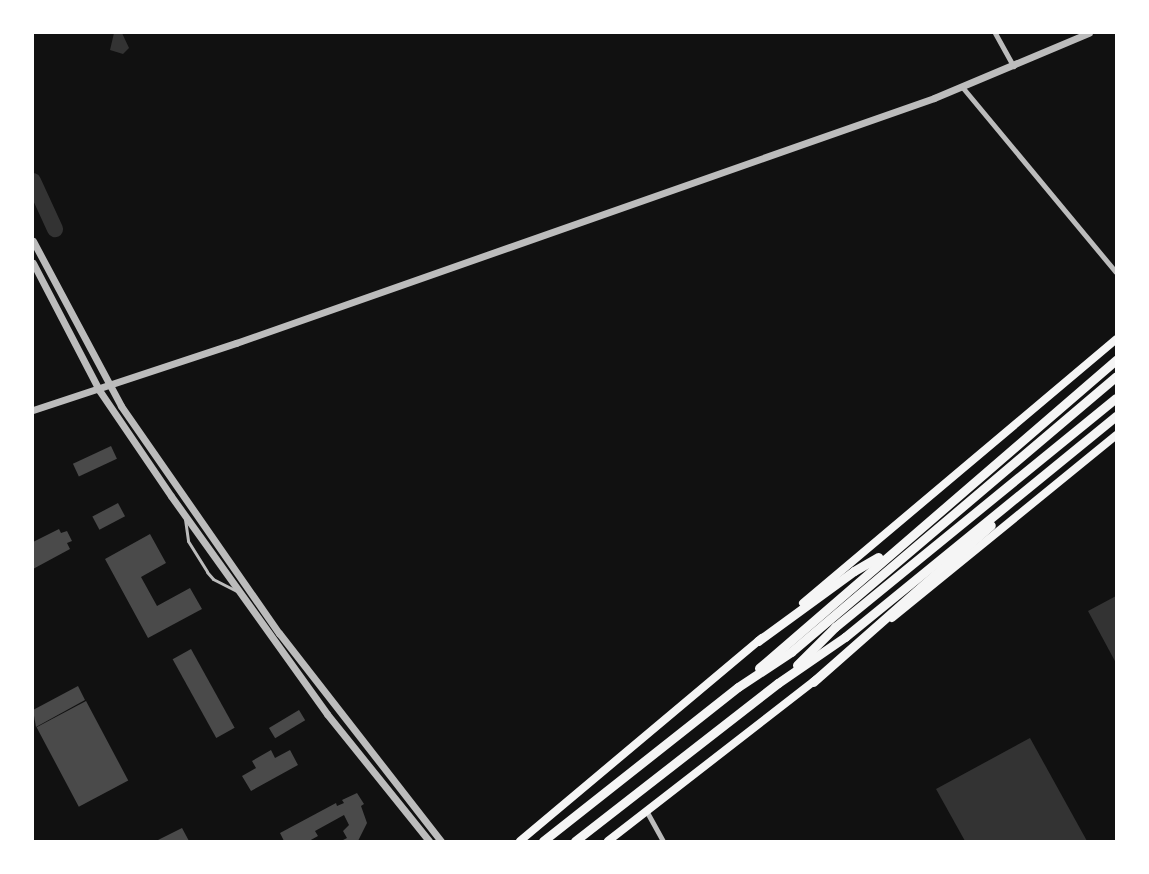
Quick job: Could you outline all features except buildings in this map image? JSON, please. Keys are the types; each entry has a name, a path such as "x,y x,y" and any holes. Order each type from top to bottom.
{"highway":[{"path":"543,841 738,687 866,573 1116,360"},
{"path":"738,687 791,652 1116,376"},
{"path":"778,683 835,627 1116,398"},
{"path":"575,841 778,683 844,637 1116,416"},
{"path":"813,682 1087,440"},
{"path":"758,641 854,571 896,548"}],"main road":[{"path":"520,841 1116,339"},
{"path":"608,841 648,814 1116,435"}],"street":[{"path":"996,33 1013,68"},
{"path":"33,410 109,387 963,88 1089,33"},
{"path":"963,88 1116,272"},
{"path":"33,240 109,387 279,633 441,841"},
{"path":"33,263 99,390 238,591 333,722 429,841"},
{"path":"648,814 663,841"}],"lane":[{"path":"184,514 188,542 207,572 213,579 238,591"}],"shaded area":[{"path":"114,33 122,33 129,48 123,54 110,50"},
{"path":"1116,596 1116,663 1088,611"},
{"path":"1030,738 1087,841 965,841 936,789"}],"waterway":[{"path":"33,181 55,229"}]}
